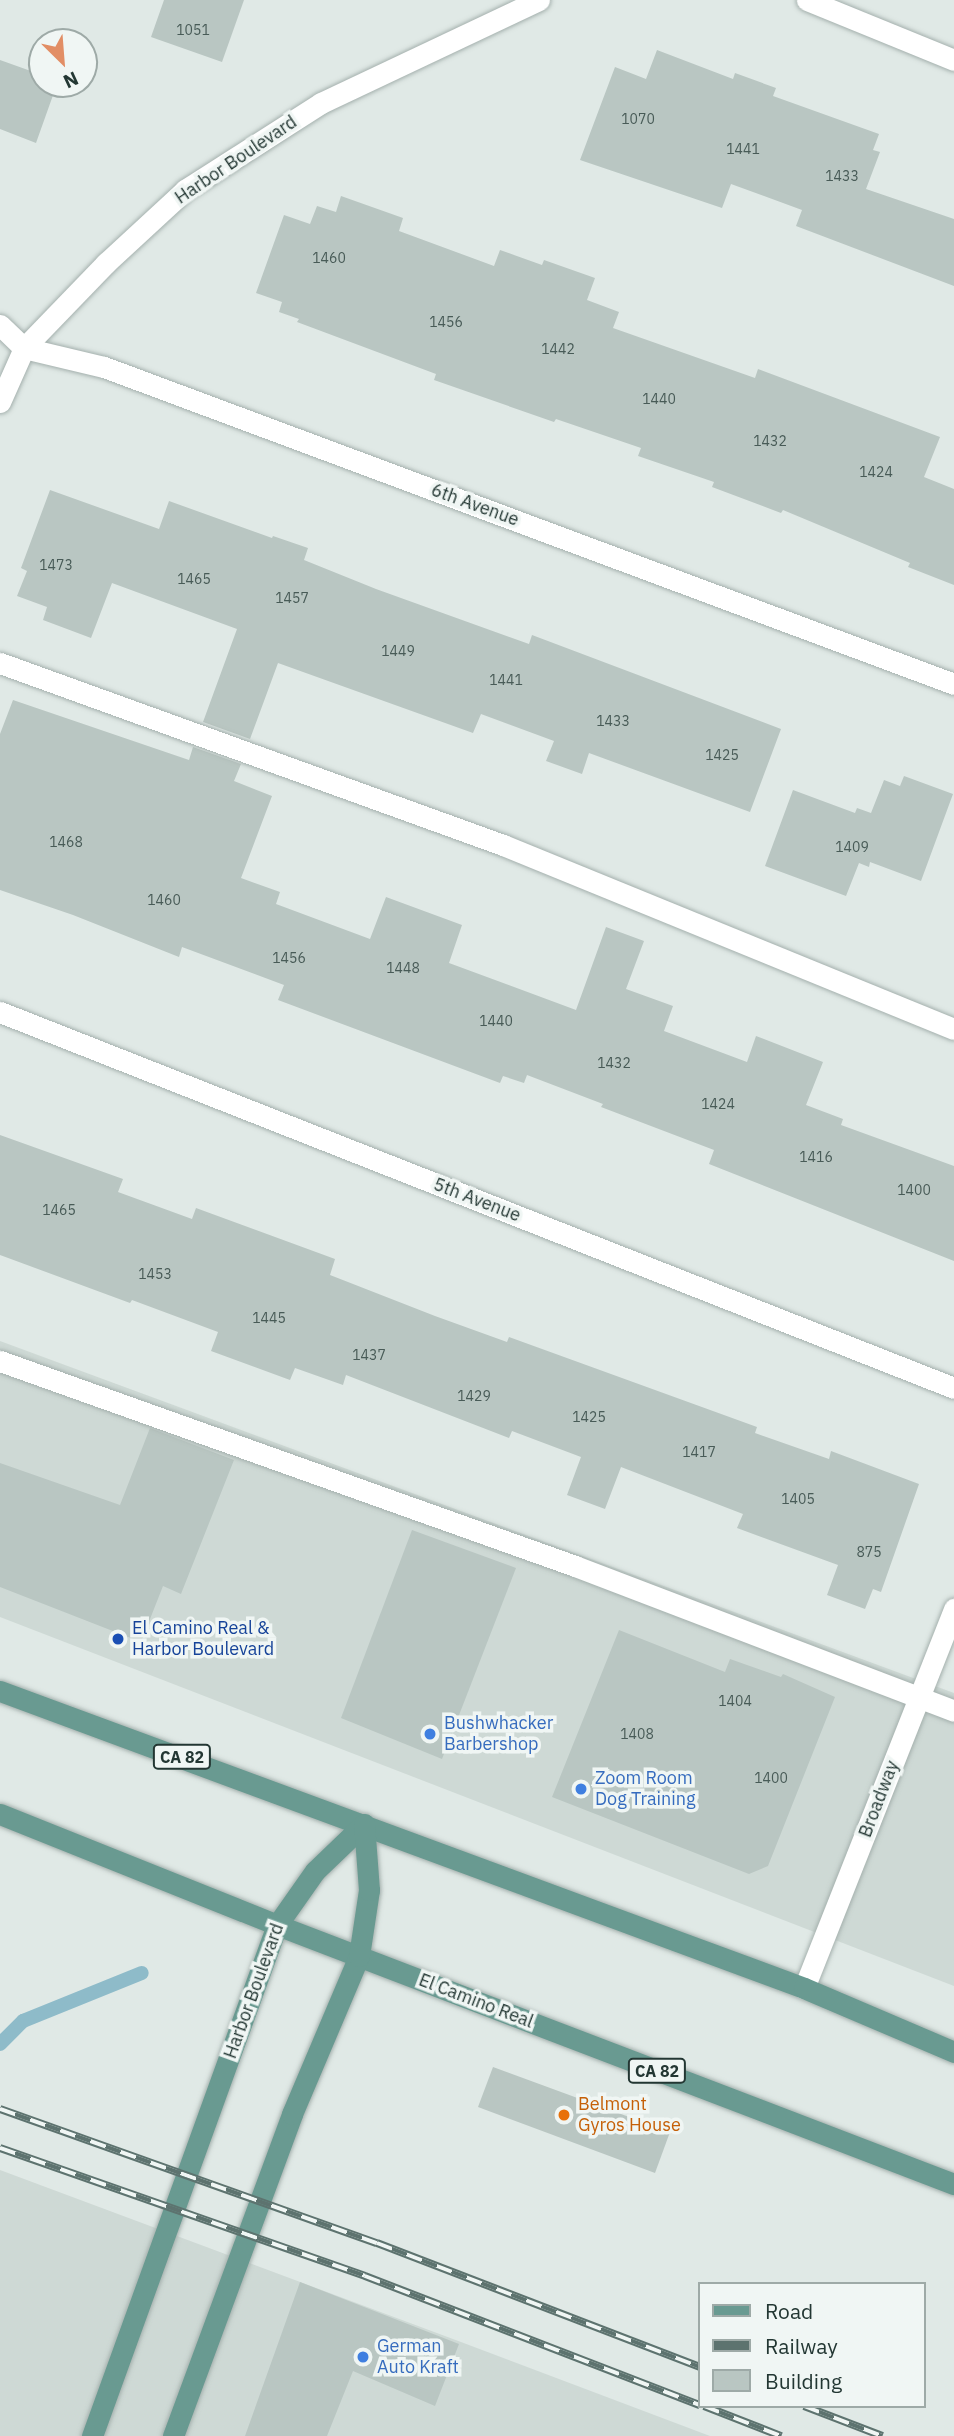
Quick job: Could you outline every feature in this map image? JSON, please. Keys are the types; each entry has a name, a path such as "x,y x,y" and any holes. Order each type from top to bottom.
{"main road":[{"name":"CA 82","path":"0,1691 804,1988 954,2052"},
{"name":"El Camino Real","path":"0,1814 277,1925 954,2184"},
{"name":"Harbor Boulevard","path":"92,2436 277,1925 314,1871 364,1824"},
{"path":"173,2436 292,2114 359,1956 369,1890 364,1824"}],"street":[{"name":"Harbor Boulevard","path":"0,402 24,348 106,263 185,190 321,103 539,0"},
{"path":"807,0 954,60"},
{"path":"0,325 24,348"},
{"name":"6th Avenue","path":"24,348 104,367 954,684"},
{"path":"0,663 503,845 954,1029"},
{"name":"5th Avenue","path":"0,1013 954,1388"},
{"path":"0,1361 562,1562 954,1711"},
{"name":"Broadway","path":"804,1988 954,1609"}],"shaded area":[{"path":"0,1341 954,1693 954,1986 0,1617"},
{"path":"0,2170 461,2342 710,2436 0,2436"}],"building":[{"path":"164,0 244,0 222,62 151,37"},
{"path":"657,50 733,79 735,73 776,88 773,96 879,134 873,150 880,152 866,189 954,219 954,286 796,226 802,210 731,184 722,208 580,160 615,67 646,79"},
{"path":"0,60 28,70 28,98 52,98 36,143 0,129"},
{"path":"341,196 403,218 399,231 494,266 500,250 542,265 544,260 595,278 587,300 619,312 613,328 755,378 758,369 940,437 924,477 954,489 954,585 908,567 910,563 783,510 781,513 712,487 714,482 638,456 641,448 556,419 554,422 434,380 436,374 297,322 299,319 279,312 282,302 256,293 284,215 310,224 317,206 336,212"},
{"path":"50,490 159,529 169,501 308,548 304,560 376,589 529,644 532,635 781,729 750,812 589,753 582,774 546,761 554,741 481,714 473,733 278,663 250,739 203,722 237,629 112,583 91,638 43,620 47,607 17,596 27,571 21,568"},
{"path":"13,700 189,760 193,747 241,764 234,781 272,796 241,878 280,892 276,904 370,939 386,897 462,925 449,963 576,1010 606,927 644,941 626,989 673,1006 664,1031 747,1062 756,1036 823,1062 806,1105 843,1119 841,1125 954,1166 954,1261 709,1164 714,1150 601,1107 603,1104 527,1075 524,1083 503,1076 500,1083 278,1000 284,985 182,947 179,957 73,915 0,890 0,734"},
{"path":"904,776 953,794 921,881 870,862 869,867 859,863 846,896 765,866 793,790 855,813 857,808 871,813 884,780 900,786"},
{"path":"0,1135 123,1179 118,1192 192,1219 196,1208 335,1259 330,1275 435,1316 507,1342 509,1337 757,1427 755,1433 829,1459 831,1451 919,1484 881,1592 873,1589 865,1609 827,1595 838,1565 737,1528 743,1514 621,1467 605,1509 567,1495 581,1457 512,1431 509,1438 346,1375 343,1385 295,1368 290,1380 211,1351 218,1332 0,1255"},
{"path":"150,1428 234,1460 181,1594 163,1586 141,1642 0,1587 0,1463 120,1505"},
{"path":"412,1530 516,1568 442,1759 341,1718"},
{"path":"619,1630 725,1672 730,1659 781,1677 783,1674 835,1697 768,1866 749,1874 552,1797"},
{"path":"493,2067 670,2132 655,2173 478,2107"},
{"name":"German Auto Kraft","path":"300,2282 459,2344 435,2406 353,2371 327,2436 245,2436"}],"waterway":[{"path":"0,2044 23,2021 142,1973"}],"railway":[{"path":"0,2109 377,2243 698,2366"},
{"path":"0,2148 365,2276 698,2404"},
{"path":"709,2408 781,2436"},
{"path":"809,2408 882,2436"}],"place":[{"name":"El Camino Real & Harbor Boulevard","path":"118,1639"},
{"name":"Bushwhacker Barbershop","path":"430,1734"},
{"name":"Zoom Room Dog Training","path":"581,1789"},
{"name":"Belmont Gyros House","path":"564,2115"},
{"name":"German Auto Kraft","path":"363,2357"}]}
